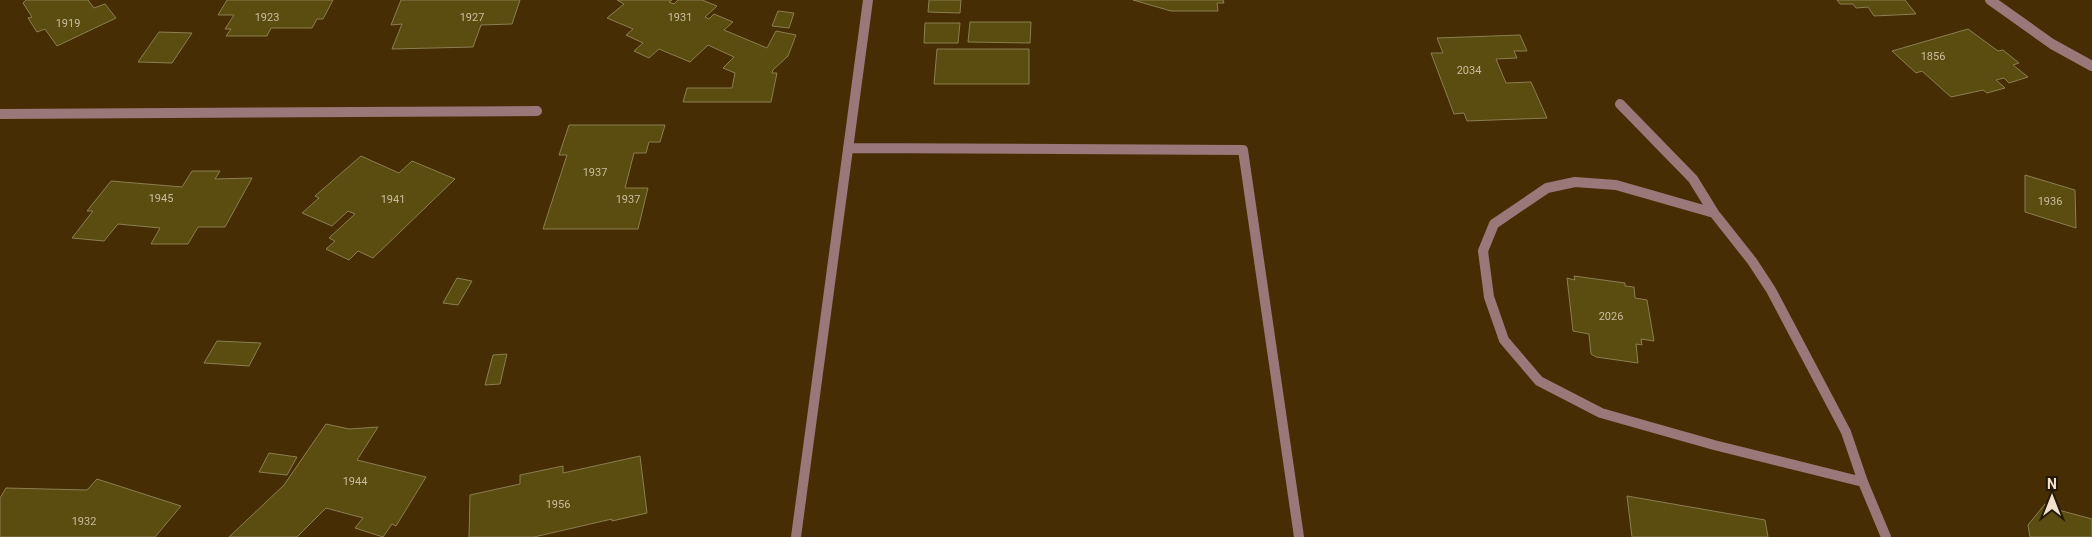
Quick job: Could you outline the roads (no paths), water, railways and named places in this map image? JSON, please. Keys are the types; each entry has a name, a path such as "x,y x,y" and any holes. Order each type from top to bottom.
{"street":[{"path":"796,537 868,0"},
{"path":"1990,0 2044,39 2092,66"},
{"path":"1620,104 1693,179 1714,213 1772,290 1846,432 1863,482 1886,537"},
{"path":"0,114 537,111"},
{"path":"848,148 1243,150 1299,537"},
{"path":"1714,213 1616,185 1576,182 1547,188 1494,224 1483,251 1489,296 1504,340 1539,382 1601,413 1714,445 1863,482"}]}
